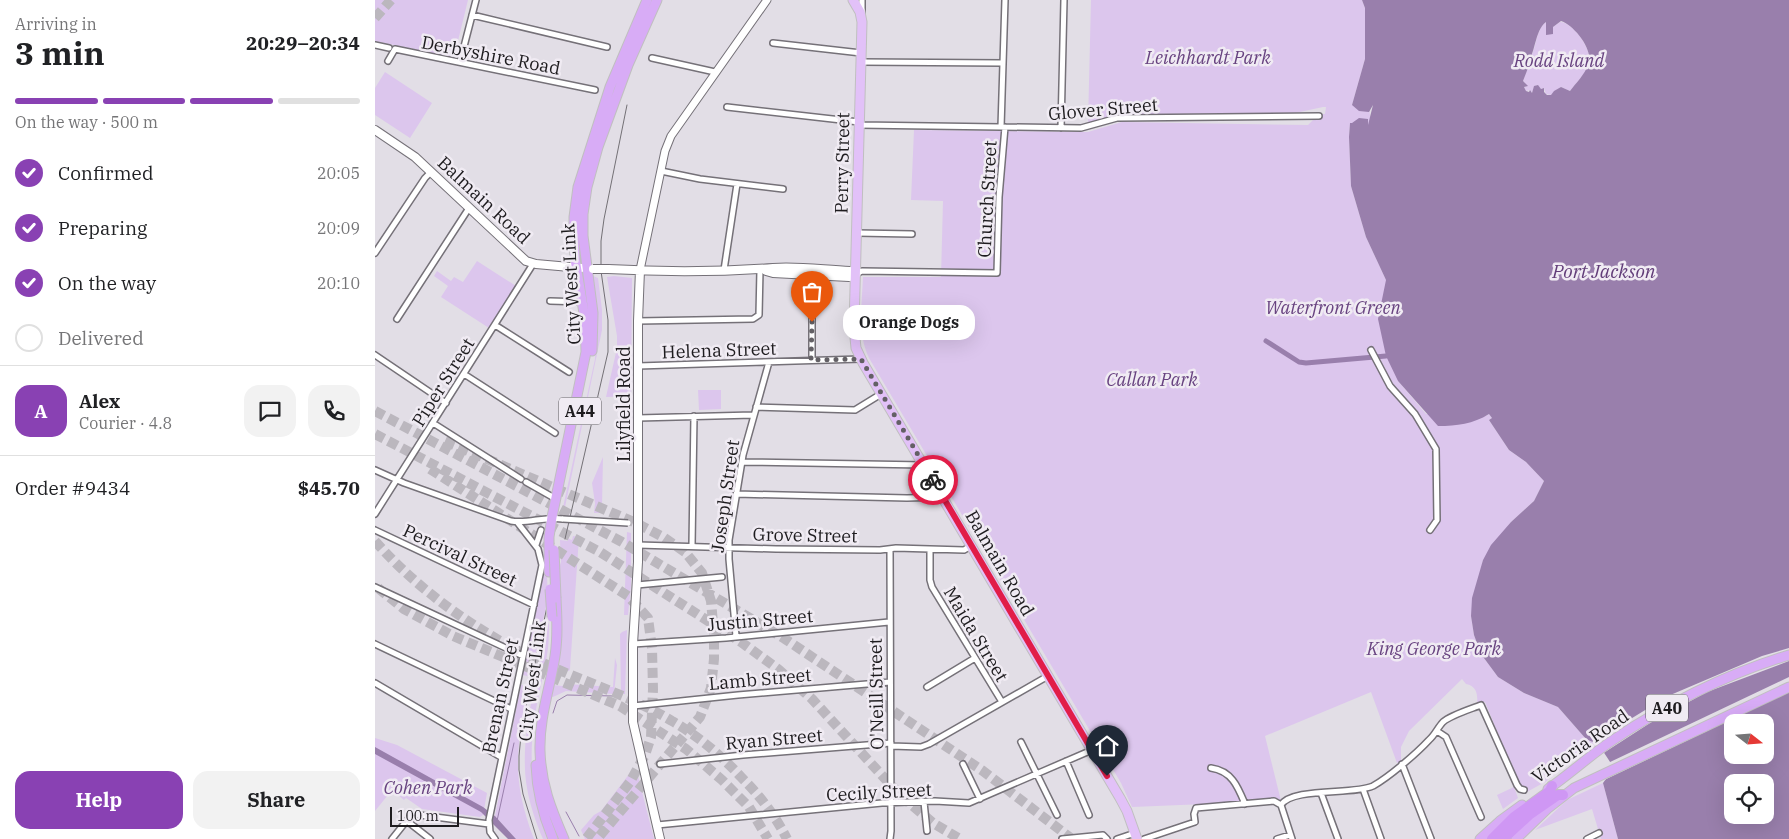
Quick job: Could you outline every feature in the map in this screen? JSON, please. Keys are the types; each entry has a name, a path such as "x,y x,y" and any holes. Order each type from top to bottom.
{"highway":[{"name":"City West Link","path":"564,839 547,800 542,776 540,749 541,726 556,641 554,550 558,518 592,351 593,313 585,268 583,214 590,174 598,147 628,65 657,0"},
{"name":"City West Link","path":"553,839 543,816 539,799 535,756 536,726 549,659 552,617 549,538 558,518 556,498 585,361 586,333 583,302 585,268 574,236 574,217 581,176 611,87 645,2"},
{"name":"Victoria Road","path":"1479,839 1509,814 1554,784 1597,751 1656,714 1703,689 1789,655"},
{"name":"Victoria Road","path":"1516,839 1563,795 1789,687"},
{"path":"1491,839 1514,817 1550,790 1554,784"},
{"path":"1503,839 1529,815 1558,795 1563,795"}],"main road":[{"name":"Perry Street","path":"845,0 852,9 857,22 861,58"},
{"name":"Perry Street","path":"853,0 862,17 863,35 856,274"},
{"name":"Balmain Road","path":"375,130 409,152 523,259 533,264 639,270 760,270 774,268 812,272 849,271 856,274 855,337 856,348 861,359 1125,806 1136,836"},
{"name":"Lilyfield Road","path":"639,270 638,545 633,644 633,706 634,728 660,839"}],"street":[{"path":"460,62 476,0"},
{"name":"Lilyfield Road","path":"639,270 665,152 671,136 767,0"},
{"name":"Perry Street","path":"862,0 862,17"},
{"name":"Church Street","path":"856,274 862,272 997,273 1003,127 1005,0"},
{"path":"1061,128 1064,0"},
{"path":"472,15 607,47"},
{"path":"773,44 861,58 1003,63"},
{"path":"375,46 389,48"},
{"name":"Derbyshire Road","path":"388,61 395,50 595,90"},
{"path":"652,58 715,72"},
{"name":"Glover Street","path":"727,107 859,123 1061,128 1087,128 1117,118 1319,116"},
{"path":"661,171 700,179 783,189"},
{"path":"375,253 425,178 431,172"},
{"path":"724,270 737,184"},
{"path":"397,319 469,208"},
{"path":"857,233 912,234"},
{"name":"Piper Street","path":"375,514 533,264"},
{"path":"638,320 753,319 759,315 760,270"},
{"path":"811,360 812,272"},
{"path":"550,301 583,302"},
{"path":"495,325 569,372"},
{"path":"1371,350 1390,386 1415,414 1436,449 1437,520 1430,530"},
{"path":"375,355 446,403"},
{"name":"Helena Street","path":"638,366 861,359"},
{"name":"Joseph Street","path":"736,636 728,548 742,462 753,415 769,362"},
{"path":"464,374 555,433"},
{"path":"756,408 855,410 881,394"},
{"path":"638,418 753,415"},
{"path":"692,546 694,416"},
{"path":"433,423 523,480 556,498"},
{"path":"742,462 924,465"},
{"path":"375,470 397,480 517,522 558,518 637,524"},
{"path":"736,494 907,498 942,497"},
{"name":"Brenan Street","path":"489,822 543,562 536,545 517,522"},
{"name":"Percival Street","path":"375,530 534,604"},
{"path":"536,545 541,530"},
{"name":"Grove Street","path":"638,545 842,550 964,550 971,546"},
{"name":"O'Neill Street","path":"890,839 889,622 893,549"},
{"name":"Maida Street","path":"930,549 930,584 1002,702"},
{"path":"637,585 722,577"},
{"path":"375,587 523,656"},
{"name":"Justin Street","path":"633,644 889,622"},
{"path":"375,644 511,709"},
{"path":"927,687 975,658"},
{"name":"Ryan Street","path":"660,764 743,754 891,745 921,747 1048,676"},
{"name":"Lamb Street","path":"633,706 890,682"},
{"path":"375,683 501,757"},
{"path":"1281,804 1289,798 1363,789 1381,781 1426,744 1446,720 1481,705 1517,785 1524,790"},
{"path":"1437,731 1446,737 1481,818"},
{"path":"1021,742 1057,815"},
{"name":"Cecily Street","path":"657,825 890,803 969,803 1092,750"},
{"path":"1066,761 1089,814"},
{"path":"963,764 980,799"},
{"path":"1402,764 1431,839"},
{"path":"1211,768 1218,769 1231,776 1245,804"},
{"path":"1363,789 1381,839"},
{"path":"1321,793 1338,839"},
{"path":"924,802 927,831"},
{"path":"1143,839 1195,822 1194,814 1196,808 1274,802 1281,804"},
{"path":"1277,839 1291,837 1281,804"},
{"path":"392,839 412,814 417,813 489,822 490,832 495,839"},
{"path":"407,821 430,839"},
{"path":"1587,839 1599,833"},
{"path":"1117,839 1136,836"},
{"path":"1062,839 1105,837"}],"green space":[{"path":"375,0 468,0 455,53 447,56 375,41"},
{"name":"Callan Park","path":"1091,0 1362,0 1365,8 1365,59 1352,105 1369,105 1371,126 1350,123 1351,186 1366,237 1386,280 1398,381 1426,414 1486,416 1489,414 1492,418 1489,420 1509,450 1526,462 1544,481 1534,501 1511,522 1483,560 1471,616 1474,635 1481,654 1498,677 1524,693 1558,707 1586,739 1594,743 1545,782 1525,793 1518,782 1485,702 1477,705 1475,689 1466,684 1462,679 1409,731 1401,747 1401,761 1397,763 1371,692 1265,736 1281,801 1132,807 1121,783 869,358 865,348 862,328 863,277 941,277 943,201 911,200 914,130 1088,132 1122,122 1308,125 1319,114 1325,114 1326,107 1295,113 1151,114 1117,116 1088,124"},
{"name":"Rodd Island","path":"1546,22 1546,34 1553,34 1553,27 1560,22 1571,27 1581,38 1590,59 1583,75 1570,91 1561,87 1551,95 1546,94 1544,88 1541,89 1537,85 1532,93 1530,90 1526,91 1524,87 1527,86 1523,81 1528,67 1526,64 1530,60 1539,31"},
{"path":"385,72 432,103 410,138 375,115 375,88"},
{"path":"477,261 516,286 489,328 441,297 448,286 434,276 437,271 451,281 454,277 463,282"},
{"path":"593,276 598,278 602,310 602,330 564,512 562,512 595,359 597,326 591,278"},
{"path":"607,277 632,278 631,396 606,397 617,348 617,336"},
{"path":"698,390 721,390 721,409 699,410"},
{"path":"603,457 601,513 594,513 595,503 592,483"},
{"path":"627,532 631,533 631,585 628,615 624,615"},
{"path":"573,536 579,537 569,671 557,670 558,571 561,562 560,540 568,541 568,537 572,540"},
{"path":"546,556 548,597 531,677 523,675"},
{"path":"549,621 548,648 532,738 533,782 547,839 543,839 533,814 527,788 525,747 531,704"},
{"path":"627,630 625,694 621,694 620,634"},
{"path":"615,658 617,665 614,694 566,691 551,697 553,685 613,687"},
{"path":"521,685 529,687 519,746 519,781 522,799 534,839 516,839 495,816"},
{"name":"Cohen Park","path":"375,738 397,745 487,793 483,815 480,817 422,809 406,798 404,800 392,790 375,811"},
{"path":"633,769 638,776 654,839 585,839 581,830 594,815 601,811"},
{"path":"1603,783 1618,839 1601,839 1592,809 1535,830 1567,800"},
{"path":"1514,787 1518,798 1503,809 1497,795"}],"water":[{"name":"Port Jackson","path":"1362,0 1789,0 1789,839 1618,839 1603,783 1614,768 1599,745 1586,739 1558,707 1524,693 1498,677 1481,654 1474,635 1471,616 1472,598 1483,560 1491,545 1511,522 1534,501 1544,481 1526,462 1509,450 1489,420 1492,418 1489,414 1465,424 1438,426 1398,381 1386,356 1378,319 1386,280 1366,237 1351,186 1350,123 1359,118 1368,119 1368,125 1373,105 1369,112 1359,111 1352,105 1365,59 1365,8","holes":["1561,21 1566,23 1582,39 1589,53 1587,68 1583,75 1570,91 1561,87 1551,95 1547,95 1544,92 1544,88 1541,89 1538,85 1534,86 1532,93 1530,90 1529,92 1526,91 1524,87 1528,86 1523,81 1528,68 1526,64 1532,55 1539,31 1546,22 1546,35 1553,34 1553,27"]},
{"path":"375,747 483,807 495,816 516,839 508,839 481,812 375,754"}],"pier":[{"path":"1789,648 1789,661 1707,692 1650,723 1602,754 1593,745 1611,731 1668,696 1762,656"},
{"path":"1789,677 1789,692 1743,714 1724,714 1724,723 1600,782 1611,768 1608,763"}],"waterway":[{"path":"1266,341 1299,362 1306,363 1386,356"},
{"path":"553,713 557,701 567,695 614,696"},
{"path":"497,821 514,743"},
{"path":"566,812 579,836"}],"tunnel":[{"path":"375,18 391,0"},
{"path":"375,411 622,542 785,639 983,771 1072,839"},
{"path":"375,434 600,552 741,642 778,669 812,699 900,795 933,823 960,839"},
{"path":"445,441 636,523 663,537 685,552 702,573 711,601 714,659 711,688 700,717 597,839"},
{"path":"430,469 628,596 648,618 652,648 651,737 645,755 630,782 586,839"},
{"path":"375,541 426,591 485,632 544,664 637,702 691,733 726,762 755,792 767,806 787,839"},
{"path":"378,588 404,609 453,636 620,706 686,749 722,780 749,807 768,839"}],"tram line":[{"path":"565,539 608,352 608,320 601,271 601,241 627,105"},
{"path":"537,839 523,794 519,756 522,725 548,602"}],"way so far":[{"path":"812,322 811,360 861,359 933,480"}],"place":[{"name":"Orange Dogs","path":"812,322"}],"route":[{"path":"933,480 1107,776"}],"park label":[{"name":"Leichhardt Park","path":"1208,57"},
{"name":"Waterfront Green","path":"1333,307"},
{"name":"King George Park","path":"1434,648"}]}
